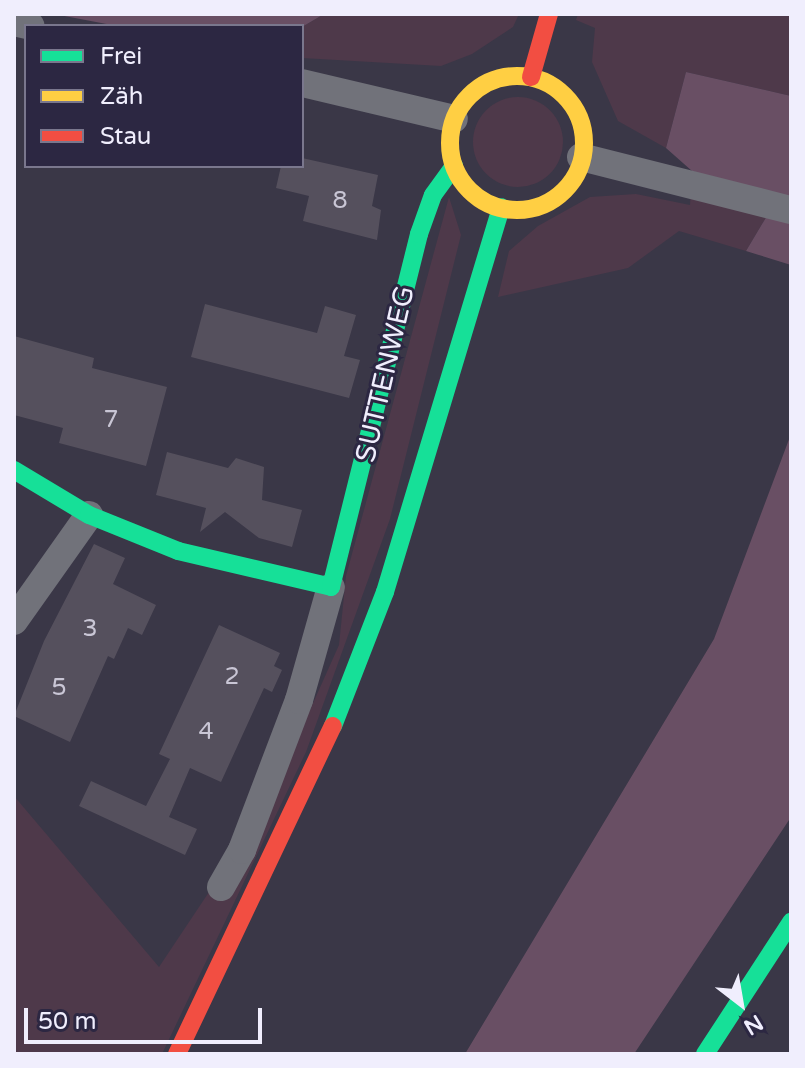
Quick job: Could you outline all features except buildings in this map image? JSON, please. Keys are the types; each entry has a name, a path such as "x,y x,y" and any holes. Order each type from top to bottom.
{"main road":[{"path":"531,77 549,14"},
{"path":"531,77 570,101 581,121 581,157 568,186 550,201 528,209 501,207 465,186 454,166 454,119 464,102 494,80 531,77"},
{"name":"SUTTENWEG","path":"331,587 419,234 433,195 454,166"},
{"path":"177,1054 313,776 369,634 501,207"},
{"path":"14,470 89,515 178,551 331,587"},
{"path":"705,1054 791,922"}],"street":[{"path":"304,83 454,119"},
{"path":"581,157 791,210"},
{"path":"14,621 89,515"},
{"name":"SUTTENWEG","path":"221,887 242,850 299,700 331,587"}],"shaded area":[{"path":"54,14 324,14 304,26 106,24"},
{"path":"324,14 519,14 513,27 472,54 441,66 304,58 304,26"},
{"path":"578,14 791,14 791,96 686,72 666,148 618,121 592,62 595,28 576,20"},
{"path":"686,72 791,96 791,265 746,251 777,199 692,171 666,148"},
{"path":"518,97 535,101 550,110 559,125 563,142 559,159 550,174 535,183 518,187 501,183 486,174 477,159 473,142 477,125 486,110 501,101"},
{"path":"692,171 777,199 746,251 679,231 628,268 498,297 509,251 538,226 590,197 636,194 690,205"},
{"path":"449,197 461,235 390,519 306,752 162,1054 14,1054 14,796 159,967 217,880 251,842 339,645 346,576"},
{"path":"791,434 791,817 634,1054 465,1054 714,639"}],"traffic: fast":[{"path":"14,470 89,515 178,551 331,587 419,234 433,195 454,166"},
{"path":"333,726 385,592 501,207"},
{"path":"705,1054 791,922"}],"traffic: slow":[{"path":"517,76 542,81 564,96 579,118 584,143 579,168 564,190 542,205 517,210 492,205 470,190 455,168 450,143 455,118 470,96 492,81 517,76"}],"traffic: jam":[{"path":"531,77 549,14"},
{"path":"177,1054 333,726"}]}
